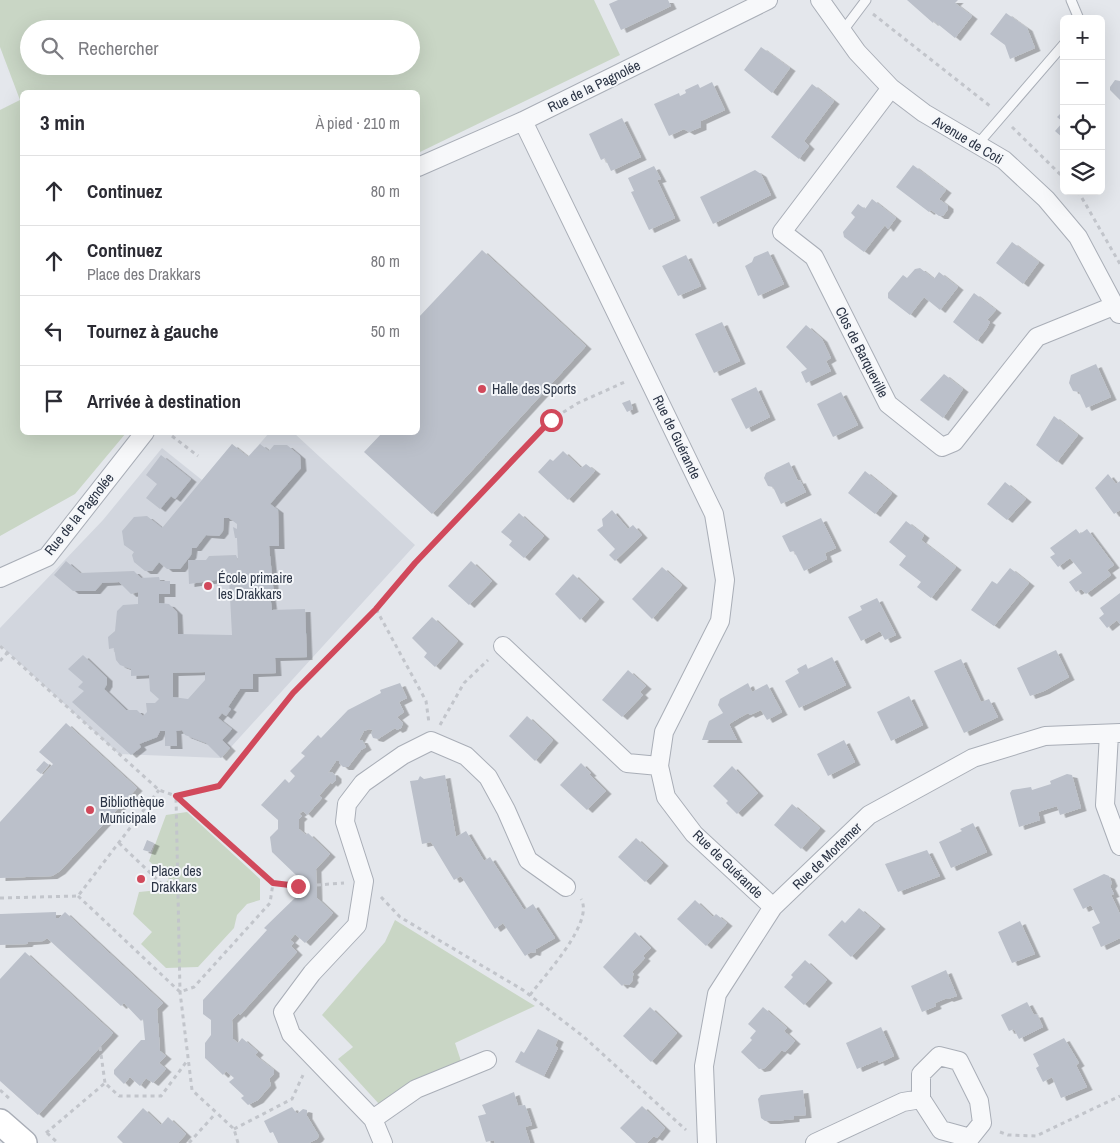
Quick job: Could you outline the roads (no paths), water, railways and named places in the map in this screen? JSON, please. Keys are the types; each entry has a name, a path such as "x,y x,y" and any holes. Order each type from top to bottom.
{"street":[{"name":"Rue de la Pagnolée","path":"420,166 523,121 768,0"},
{"name":"Avenue de Coti","path":"820,0 857,52 892,88 924,113 1004,160 1046,199 1078,238 1118,310"},
{"name":"Clos de Barqueville","path":"892,88 782,232 814,257 888,404 942,447 954,442 1037,337 1118,310"},
{"name":"Rue de Guérande","path":"523,121 714,514 725,580 720,621 664,732 659,766 666,796 694,834 773,907"},
{"name":"Rue de la Pagnolée","path":"0,578 47,557 143,435"},
{"path":"503,646 627,763 659,766"},
{"path":"1114,734 1105,805 1120,846"},
{"name":"Rue de Mortemer","path":"707,1143 704,1066 717,994 773,907 869,815 973,758 1045,736 1114,734"},
{"path":"383,1143 373,1119 291,1034 283,1012 312,973 357,925 364,881 346,822 347,804 363,783 403,755 431,741 466,756 488,777 506,810 528,860 566,887"},
{"path":"940,1056 958,1061 979,1101 982,1123 970,1138 941,1130 921,1099 921,1074 940,1056"},
{"path":"373,1119 416,1089 487,1060"},
{"path":"816,1143 903,1102 921,1099"},
{"path":"0,1122 24,1143"}],"lane":[{"path":"1071,0 1077,15"},
{"path":"842,32 864,3"},
{"path":"977,145 1060,49"}],"place":[{"name":"Halle des Sports","path":"482,389"},
{"name":"École primaire les Drakkars","path":"208,586"},
{"name":"Bibliothèque Municipale","path":"90,810"},
{"name":"Place des Drakkars","path":"141,879"}]}
